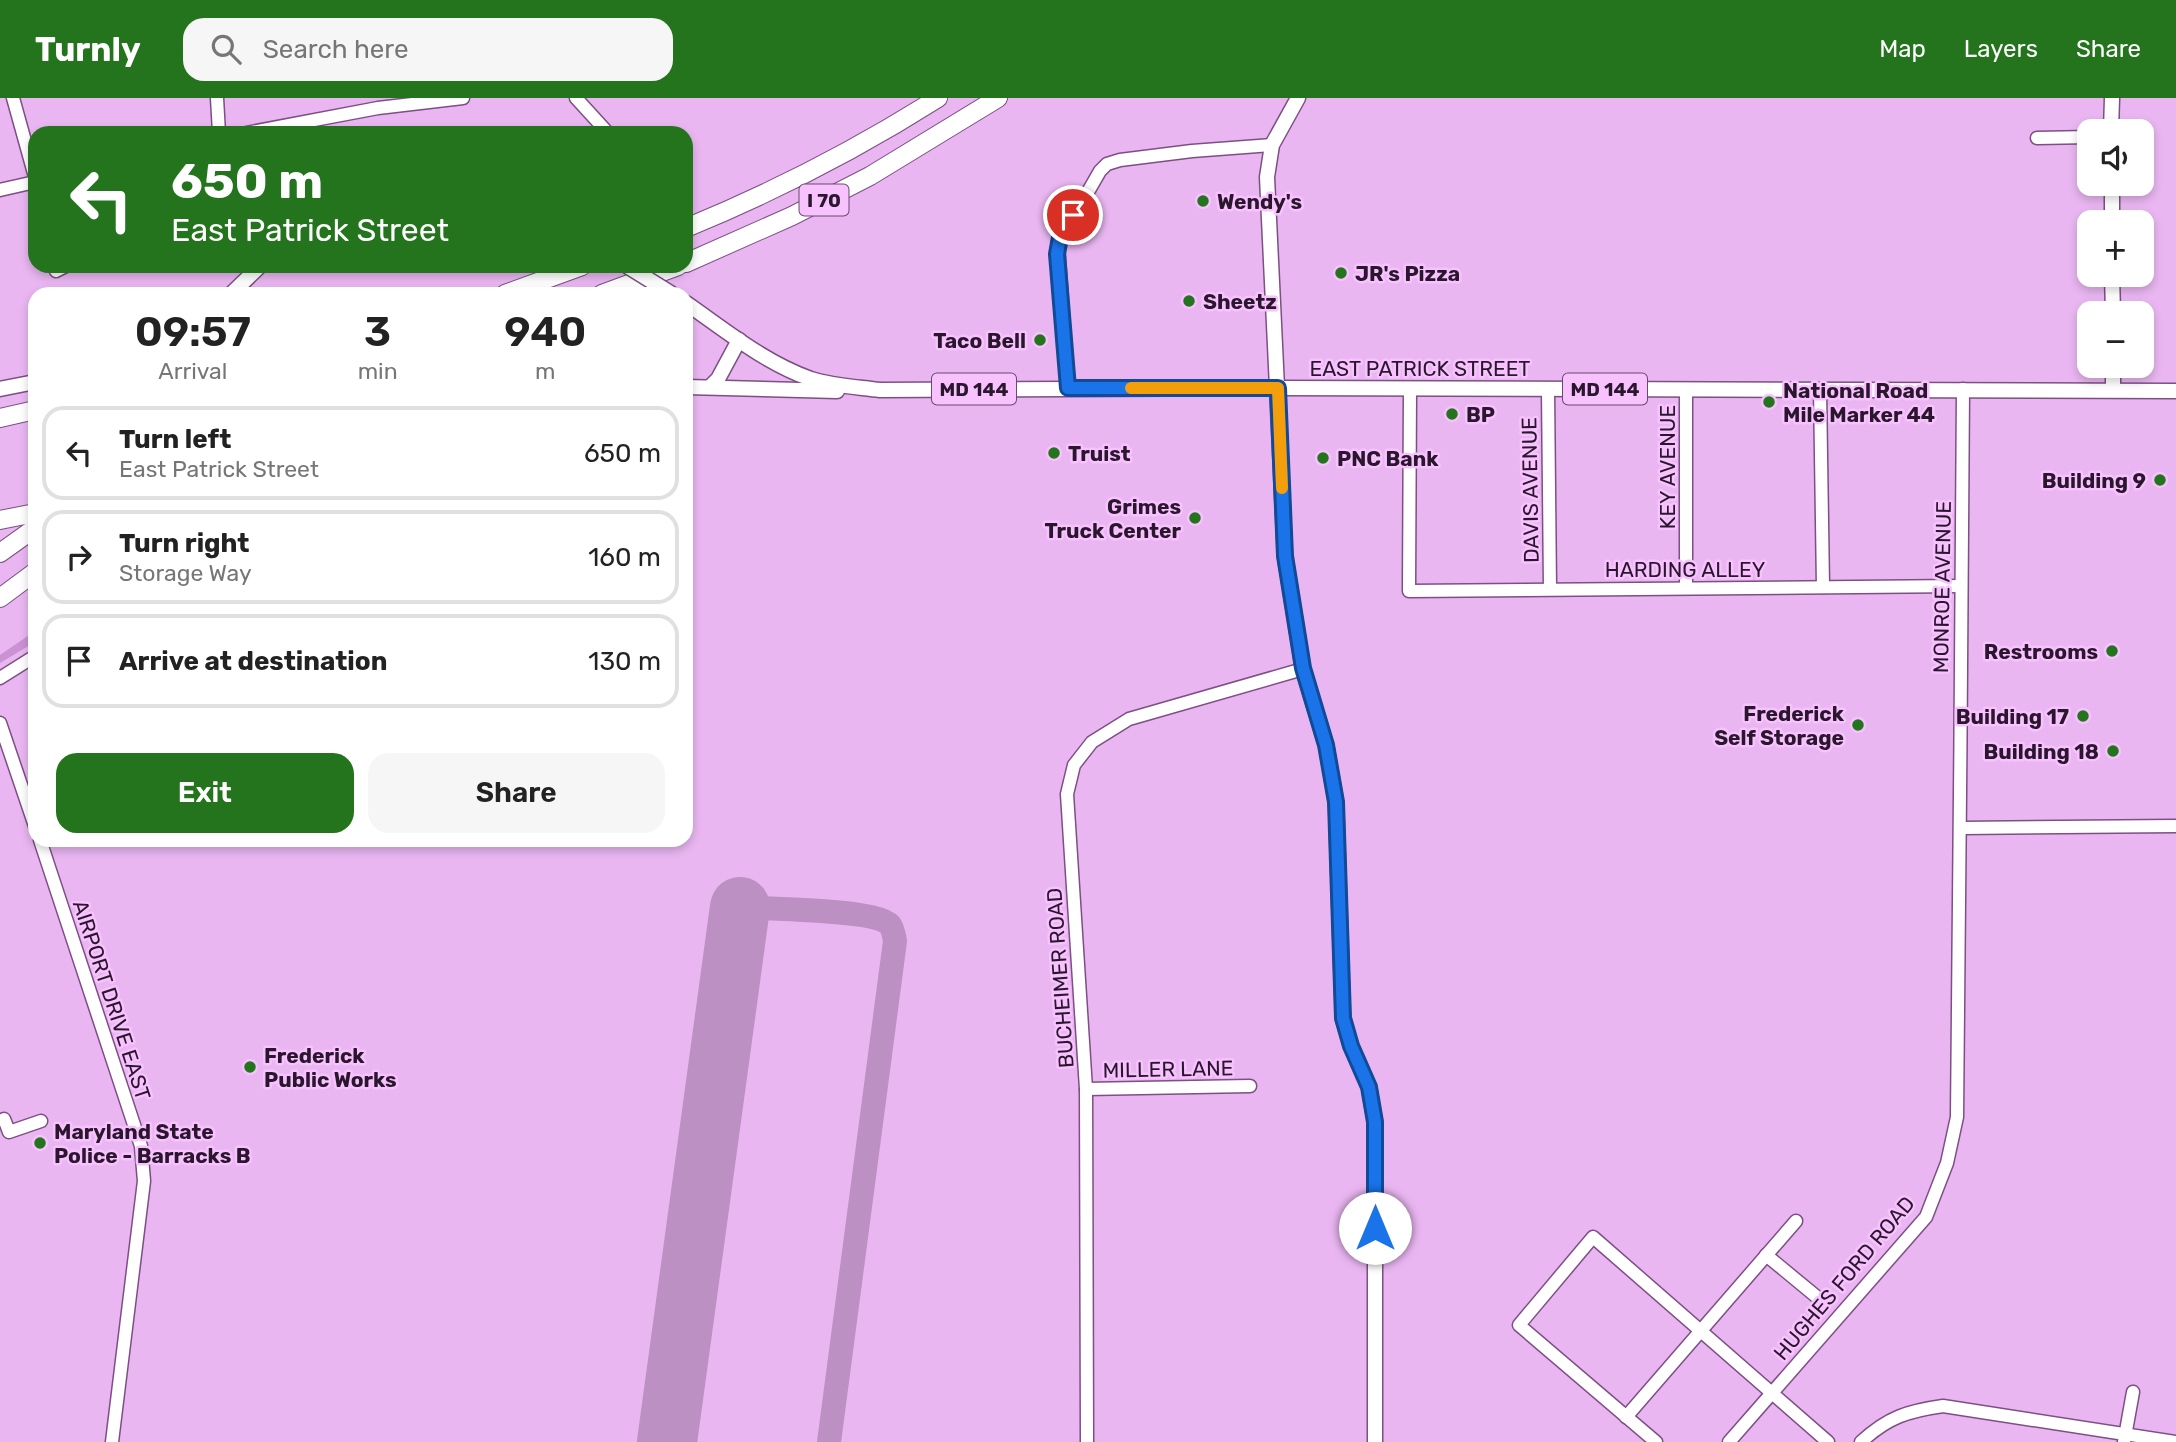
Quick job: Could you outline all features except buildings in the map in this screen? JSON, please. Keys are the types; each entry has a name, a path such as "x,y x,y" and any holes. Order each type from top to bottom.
{"highway":[{"name":"I 70","path":"693,225 809,173 938,98"},
{"name":"I 70","path":"693,259 792,216 870,177 998,98"},
{"path":"524,287 563,273"},
{"path":"621,287 659,273"},
{"path":"0,418 28,412"},
{"path":"0,520 28,514"},
{"path":"0,554 28,533"},
{"path":"5,594 28,577"},
{"path":"5,594 28,582"}],"main road":[{"path":"1298,98 1272,145 1268,193 1285,556 1303,668 1326,745 1336,802 1343,1018 1351,1046 1369,1087 1375,1122 1375,1442"},
{"path":"2111,119 2112,98"},
{"path":"238,287 253,273"},
{"path":"638,273 661,287"},
{"name":"EAST PATRICK STREET","path":"693,308 782,366 813,379 880,390 1686,388 2176,391"},
{"path":"710,387 718,379 739,340"},
{"path":"2113,378 2113,390"},
{"path":"0,389 28,383"},
{"path":"693,387 880,390"}],"street":[{"path":"13,98 28,154"},
{"path":"217,98 219,126"},
{"path":"281,126 378,108 463,98"},
{"path":"576,98 602,126"},
{"path":"2037,138 2077,137"},
{"path":"1068,388 1058,244 1100,171 1107,164 1120,160 1272,145"},
{"path":"0,190 28,182"},
{"name":"KEY AVENUE","path":"1686,388 1686,588"},
{"path":"1820,389 1823,587"},
{"name":"MONROE AVENUE","path":"1961,828 1963,389"},
{"name":"HARDING ALLEY","path":"1410,390 1409,591 1961,586"},
{"name":"DAVIS AVENUE","path":"1548,390 1550,589"},
{"path":"0,678 28,660"},
{"name":"BUCHEIMER ROAD","path":"1087,1442 1086,1089 1067,794 1074,765 1092,742 1129,719 1303,668"},
{"path":"0,723 28,805"},
{"path":"1961,828 2176,826"},
{"name":"HUGHES FORD ROAD","path":"1730,1442 1926,1217 1947,1163 1957,1117 1961,828"},
{"name":"AIRPORT DRIVE EAST","path":"42,847 143,1159 145,1181 112,1442"},
{"name":"MILLER LANE","path":"1086,1089 1250,1086"},
{"path":"4,1119 9,1132 41,1121"},
{"path":"1626,1417 1796,1221"},
{"path":"1656,1442 1519,1325 1593,1237 1828,1442"},
{"path":"1766,1255 1823,1302"},
{"path":"2124,1438 2133,1392"},
{"path":"1861,1442 1875,1429 1908,1411 1943,1406 2124,1438 2176,1442"}],"shaded area":[{"path":"28,636 28,646 0,663 0,655"}],"taxiway":[{"path":"740,907 864,916 890,925 895,941 829,1442"}],"runway":[{"path":"667,1442 740,907"}],"slow traffic":[{"path":"1131,388 1278,388 1282,488"}],"place":[{"name":"Wendy's","path":"1203,201"},
{"name":"JR's Pizza","path":"1341,273"},
{"name":"Sheetz","path":"1189,301"},
{"name":"Taco Bell","path":"1040,340"},
{"name":"National Road Mile Marker 44","path":"1769,402"},
{"name":"BP","path":"1452,414"},
{"name":"Truist","path":"1054,453"},
{"name":"PNC Bank","path":"1323,458"},
{"name":"Building 9","path":"2160,480"},
{"name":"Grimes Truck Center","path":"1195,518"},
{"name":"Restrooms","path":"2112,651"},
{"name":"Building 17","path":"2083,716"},
{"name":"Frederick Self Storage","path":"1858,725"},
{"name":"Building 18","path":"2113,751"},
{"name":"Frederick Public Works","path":"250,1067"},
{"name":"Maryland State Police - Barracks B","path":"40,1143"}],"route":[{"path":"1073,215 1060,237 1057,254 1068,388 1278,388 1285,556 1303,668 1326,745 1336,802 1343,1018 1351,1046 1363,1068 1369,1087 1375,1122 1375,1228"}]}
